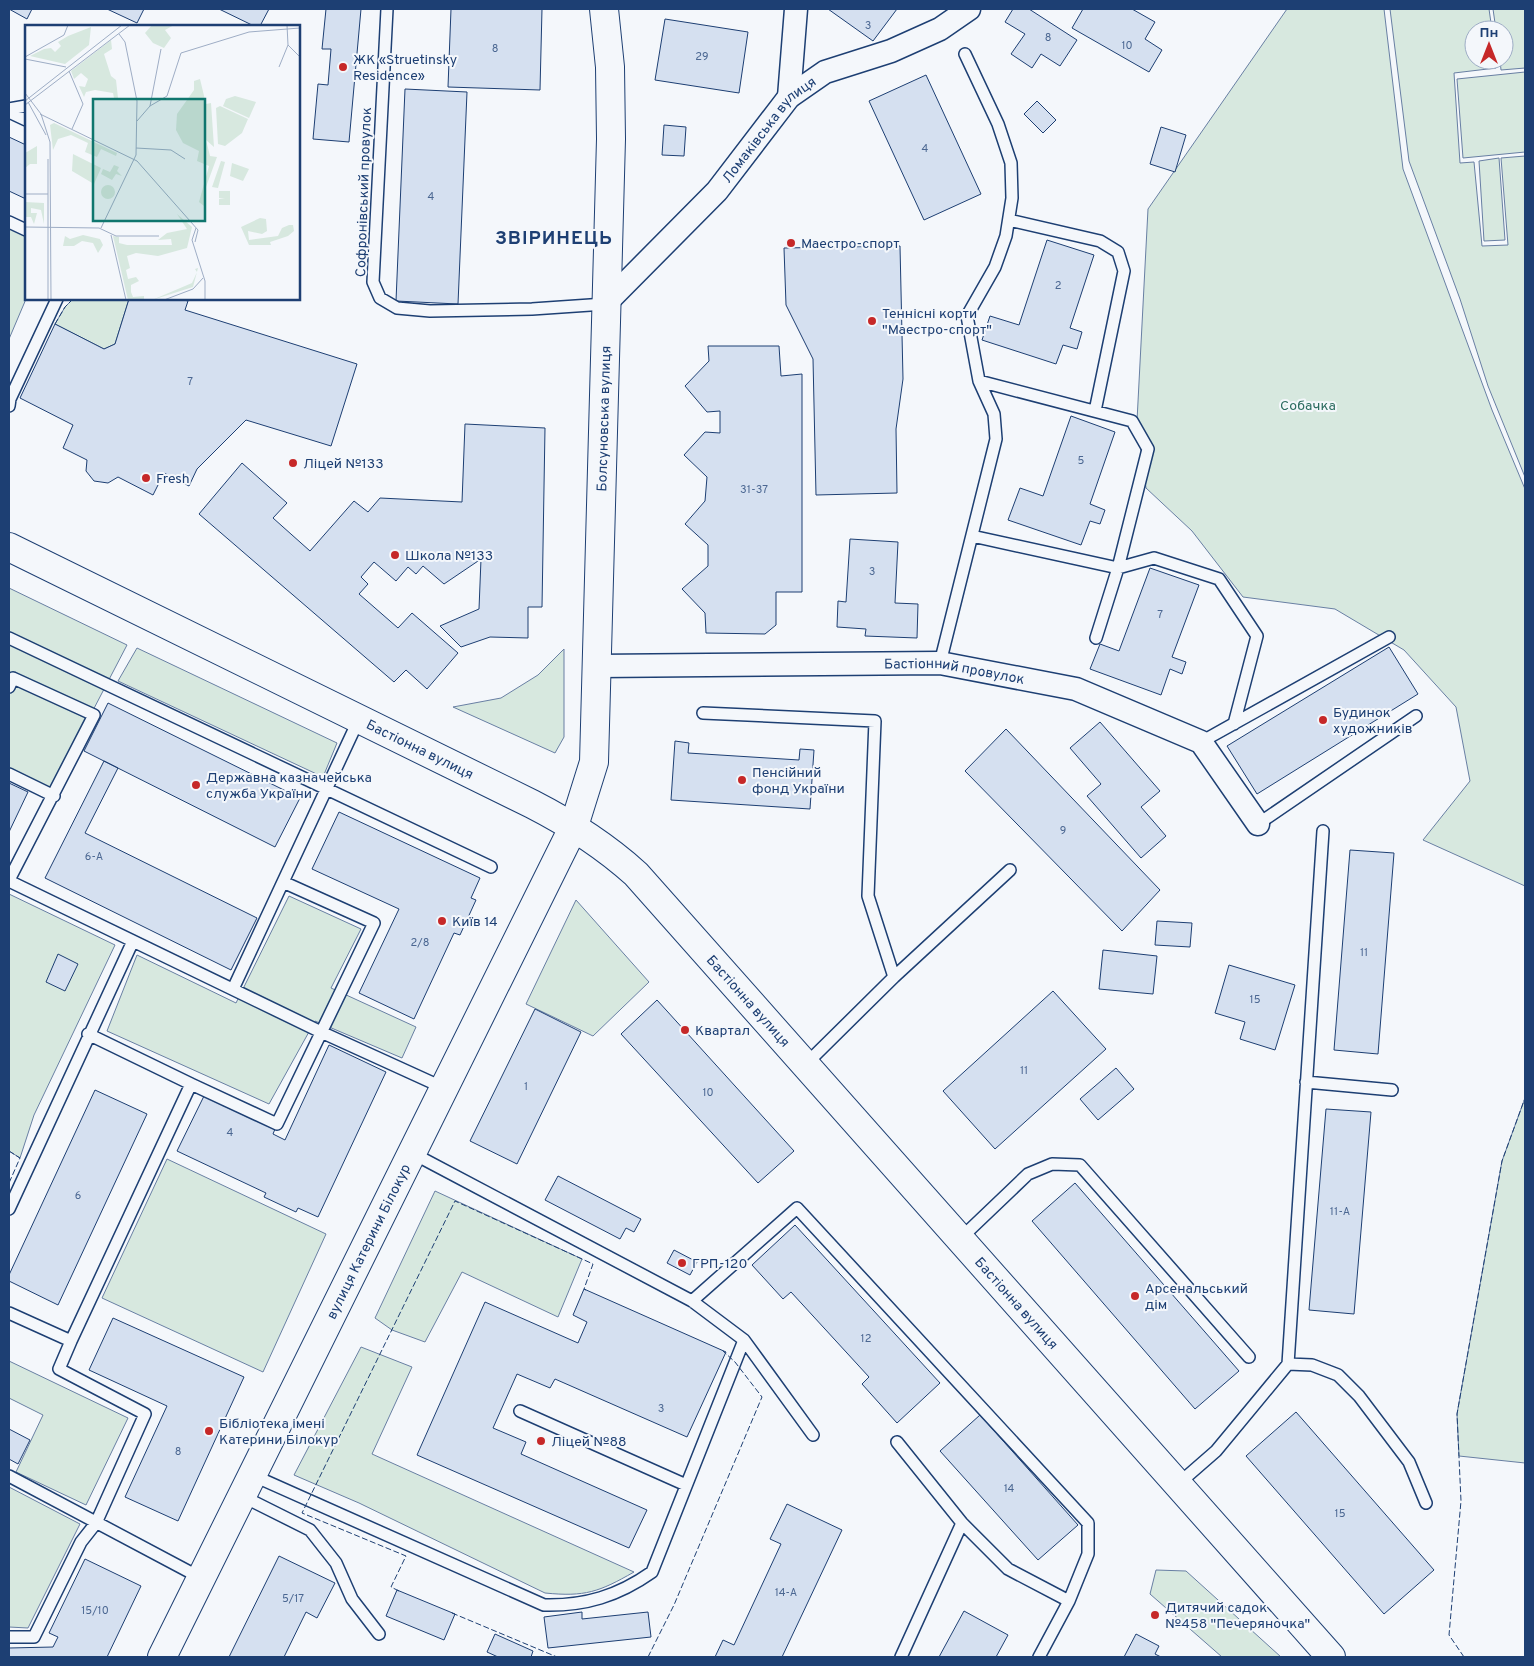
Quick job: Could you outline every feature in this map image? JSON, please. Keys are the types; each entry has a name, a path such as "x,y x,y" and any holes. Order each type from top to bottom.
{"street":[{"name":"Болсуновська вулиця","path":"574,826 594,762 605,401 605,304 611,101 608,30 604,9"},
{"path":"789,97 796,9"},
{"name":"Ломаківська вулиця","path":"605,304 717,191 789,97 825,72 891,52 940,29 969,9"},
{"name":"Бастіонна вулиця","path":"9,547 574,826 609,850 636,874 1331,1657"},
{"name":"Бастіонний провулок","path":"597,666 940,663 1076,689 1201,742"},
{"path":"1201,742 1258,824"},
{"name":"вулиця Катерини Білокур","path":"162,1657 574,826"}],"lane":[{"name":"Софронівський провулок","path":"387,9 373,282 380,298 397,308 430,311 532,309 605,304"},
{"path":"940,663 996,438 994,414 979,381 967,316 994,267 1006,236 1012,198 1011,163 998,124 965,54"},
{"path":"9,110 25,106"},
{"path":"9,110 25,119"},
{"path":"1009,220 1100,242 1118,252 1124,271 1095,411"},
{"path":"9,222 25,230"},
{"path":"9,401 57,300"},
{"path":"979,381 1132,420 1148,450 1118,568 1096,638"},
{"path":"972,536 1118,568 1154,558 1219,579 1257,636 1234,724"},
{"path":"1201,742 1390,637"},
{"path":"9,638 491,867"},
{"path":"9,687 13,678 94,715 54,796 9,880 321,1032 444,1088"},
{"path":"703,713 874,721 868,896 894,977"},
{"path":"1258,824 1416,716"},
{"path":"233,989 359,719"},
{"path":"9,774 54,796"},
{"path":"1177,1485 1216,1451 1288,1364 1323,831"},
{"path":"805,1065 894,977 1010,870"},
{"path":"88,1034 277,1124 374,923 283,882"},
{"path":"9,1209 88,1034 133,940"},
{"path":"1306,1082 1392,1090"},
{"path":"9,1636 34,1637 81,1542 96,1523 145,1414 59,1369 191,1084"},
{"path":"412,1153 692,1301 744,1340 813,1434"},
{"path":"960,1240 1028,1174 1052,1164 1080,1165 1249,1356"},
{"path":"692,1301 797,1208 1088,1523 1088,1554 1069,1601 1039,1657"},
{"path":"9,1313 71,1341"},
{"path":"247,1485 544,1605 563,1606 601,1599 619,1593 652,1572 744,1340"},
{"path":"1288,1364 1312,1365 1338,1375 1360,1396 1409,1462 1426,1503"},
{"path":"520,1411 686,1485"},
{"path":"897,1442 962,1523 1008,1569 1069,1601"},
{"path":"9,1476 202,1578"},
{"path":"247,1485 310,1530 336,1563 352,1599 379,1634"},
{"path":"901,1657 962,1523"}],"green space":[{"name":"Собачка","path":"1287,9 1384,9 1403,169 1492,410 1525,489 1525,886 1423,840 1470,781 1456,707 1404,650 1335,609 1243,597 1192,531 1146,488 1137,421 1148,209"},
{"path":"1390,9 1489,9 1491,20 1464,20 1464,70 1479,70 1454,73 1460,163 1474,162 1482,246 1508,245 1501,158 1525,156 1525,477 1488,386 1460,299 1409,161"},
{"path":"1493,9 1525,9 1525,68 1514,69 1514,20 1495,20"},
{"path":"1525,72 1525,152 1463,158 1457,79"},
{"path":"1499,158 1505,240 1484,241 1479,161"},
{"path":"9,222 25,230 26,300 9,339"},
{"path":"72,300 129,300 115,344 104,349 55,324 65,307"},
{"path":"9,588 127,645 52,789 9,770"},
{"path":"137,648 337,743 323,777 118,681"},
{"path":"564,649 564,737 555,753 453,707 501,698 538,675"},
{"path":"9,894 115,945 34,1115 20,1158 9,1151"},
{"path":"289,896 361,929 331,988 416,1027 402,1058 315,1021 269,1104 107,1031 137,955 236,1003"},
{"path":"576,900 649,982 593,1036 526,1004"},
{"path":"1525,1098 1525,1463 1459,1456 1457,1414 1502,1161"},
{"path":"167,1159 326,1234 263,1372 102,1298"},
{"path":"435,1191 582,1259 558,1317 462,1272 425,1342 392,1330 375,1318"},
{"path":"361,1347 412,1367 372,1454 634,1572 611,1584 591,1591 571,1594 545,1593 359,1503 294,1475"},
{"path":"9,1361 128,1418 86,1505 16,1472 43,1415 9,1398"},
{"path":"9,1487 80,1524 28,1628 9,1627"},
{"path":"1156,1570 1186,1571 1281,1657 1222,1657 1150,1594"}],"building":[{"path":"9,9 32,9 27,19"},
{"path":"107,9 144,9 137,23"},
{"path":"219,9 269,9 261,25 252,25"},
{"name":"ЖК «Struetinsky Residence»","path":"326,9 361,9 349,142 313,139 318,84 328,85 331,49 322,49"},
{"path":"451,9 542,9 540,90 448,87"},
{"path":"828,9 897,9 873,41"},
{"path":"1013,9 1029,9 1077,40 1060,66 1041,54 1032,68 1011,54 1025,34 1005,22"},
{"path":"1083,9 1132,9 1155,22 1145,39 1162,50 1149,72 1072,28"},
{"path":"665,19 748,32 739,93 655,80"},
{"path":"926,75 981,194 924,220 869,101"},
{"path":"405,89 467,92 458,304 396,301"},
{"path":"1037,101 1056,120 1043,133 1024,114"},
{"path":"664,125 686,127 684,156 662,155"},
{"path":"1161,127 1186,135 1175,172 1150,164"},
{"path":"9,137 25,145 25,199 9,191"},
{"path":"1047,240 1094,255 1070,328 1082,332 1077,349 1063,345 1056,364 982,340 990,316 1019,325"},
{"path":"900,246 903,379 896,429 897,493 816,495 813,359 786,305 784,248"},
{"path":"129,300 184,300 188,301 185,310 357,364 331,446 246,420 197,469 189,486 164,473 153,495 118,477 108,483 94,481 86,471 87,460 63,448 73,425 20,398 55,324 104,349 115,344"},
{"path":"708,346 779,346 781,376 802,374 802,592 776,592 776,625 765,634 706,633 705,613 682,589 708,566 708,545 685,524 705,501 707,477 684,455 705,432 720,433 720,411 707,412 685,386 709,361"},
{"path":"1071,416 1115,432 1090,504 1105,510 1100,524 1090,521 1081,545 1008,520 1020,488 1043,496"},
{"name":"Школа №133","path":"465,424 545,428 542,607 528,607 528,638 490,637 461,647 440,626 479,609 481,559 444,584 423,566 416,574 408,567 396,581 374,562 361,577 368,584 359,594 398,628 412,613 458,653 427,689 406,670 394,682 199,514 242,463 287,503 273,518 310,551 354,501 368,512 380,498 462,502"},
{"path":"850,539 898,542 895,603 918,604 917,638 865,636 866,629 837,627 838,601 846,602"},
{"path":"1150,568 1199,585 1172,657 1186,662 1182,674 1170,669 1161,695 1090,669 1100,644 1119,651"},
{"name":"Будинок художників","path":"1389,647 1418,694 1257,794 1227,746"},
{"path":"108,703 300,798 275,847 84,751"},
{"path":"1100,722 1160,791 1141,807 1166,836 1141,858 1087,796 1101,784 1070,748"},
{"path":"1006,729 1160,890 1122,931 965,771"},
{"name":"Пенсійний фонд України","path":"675,741 689,743 688,753 799,760 800,749 814,750 810,809 671,800"},
{"path":"104,761 118,768 85,833 257,918 231,970 45,878"},
{"path":"9,783 28,792 9,832"},
{"path":"339,812 480,878 471,898 476,900 460,935 454,933 414,1019 359,993 399,909 312,869"},
{"path":"1350,850 1394,853 1378,1054 1334,1050"},
{"path":"1157,921 1192,923 1190,947 1155,945"},
{"path":"1103,950 1157,956 1153,994 1099,989"},
{"path":"58,954 78,964 65,991 46,982"},
{"path":"1229,965 1295,985 1275,1050 1240,1039 1245,1022 1215,1013"},
{"path":"1053,991 1106,1049 995,1149 943,1091"},
{"path":"657,1000 794,1151 758,1183 621,1034"},
{"path":"535,1009 581,1032 517,1164 470,1141"},
{"path":"329,1045 386,1072 318,1217 298,1208 296,1212 264,1197 266,1193 177,1151 204,1096 275,1129 273,1134 285,1140"},
{"path":"1116,1068 1134,1089 1098,1120 1080,1099"},
{"path":"95,1090 147,1114 58,1305 9,1281 9,1275"},
{"path":"1326,1109 1371,1112 1354,1314 1309,1310"},
{"path":"558,1176 641,1219 634,1232 626,1228 620,1239 545,1200"},
{"name":"Арсенальський дім","path":"1075,1183 1239,1371 1195,1409 1032,1221"},
{"path":"795,1225 940,1383 897,1423 862,1384 869,1377 791,1292 783,1299 752,1265"},
{"name":"ГРП-120","path":"674,1250 697,1262 690,1275 667,1263"},
{"path":"584,1289 726,1352 687,1437 555,1379 550,1388 517,1374 493,1428 526,1442 521,1454 647,1510 629,1548 417,1455 485,1302 578,1343 587,1322 573,1315"},
{"path":"113,1318 244,1377 178,1521 125,1497 167,1406 89,1370"},
{"path":"1296,1412 1434,1570 1384,1614 1246,1456"},
{"path":"980,1415 1078,1525 1038,1560 940,1451"},
{"path":"9,1429 30,1440 18,1464 9,1459"},
{"path":"787,1504 842,1530 782,1657 715,1657 723,1640 734,1645 781,1544 770,1539"},
{"path":"279,1556 335,1583 317,1618 306,1612 284,1657 229,1657"},
{"path":"85,1559 141,1586 107,1657 9,1657 9,1648 53,1647 58,1637 49,1633"},
{"path":"397,1590 455,1614 444,1640 386,1616"},
{"path":"964,1611 1008,1635 996,1657 939,1657"},
{"path":"582,1612 582,1619 648,1612 651,1637 548,1648 544,1617"},
{"path":"495,1634 533,1651 531,1657 498,1657 487,1652"},
{"path":"1136,1634 1159,1646 1155,1654 1161,1657 1124,1657"}],"fence":[{"path":"55,324 65,307 72,300"},
{"path":"1464,1657 1449,1635 1461,1501 1457,1414 1502,1161 1525,1098"},
{"path":"9,1151 20,1158 9,1183"},
{"path":"399,1591 391,1587 406,1556 302,1513 455,1201 593,1264 584,1289 586,1290"},
{"path":"648,1657 674,1605 762,1397 735,1362 723,1351"},
{"path":"452,1613 557,1657"}],"place":[{"name":"ЖК «Struetinsky Residence»","path":"343,67"},
{"name":"Маестро-спорт","path":"791,243"},
{"name":"Теннісні корти \"Маестро-спорт\"","path":"872,321"},
{"name":"Ліцей №133","path":"293,463"},
{"name":"Fresh","path":"146,478"},
{"name":"Школа №133","path":"395,555"},
{"name":"Будинок художників","path":"1323,720"},
{"name":"Пенсійний фонд України","path":"742,780"},
{"name":"Державна казначейська служба України","path":"196,785"},
{"name":"Київ 14","path":"442,921"},
{"name":"Квартал","path":"685,1030"},
{"name":"ГРП-120","path":"682,1263"},
{"name":"Арсенальський дім","path":"1135,1296"},
{"name":"Бібліотека імені Катерини Білокур","path":"209,1431"},
{"name":"Ліцей №88","path":"541,1441"},
{"name":"Дитячий садок №458 \"Печеряночка\"","path":"1155,1615"}],"district":[{"name":"ЗВІРИНЕЦЬ","path":"554,237"}]}
